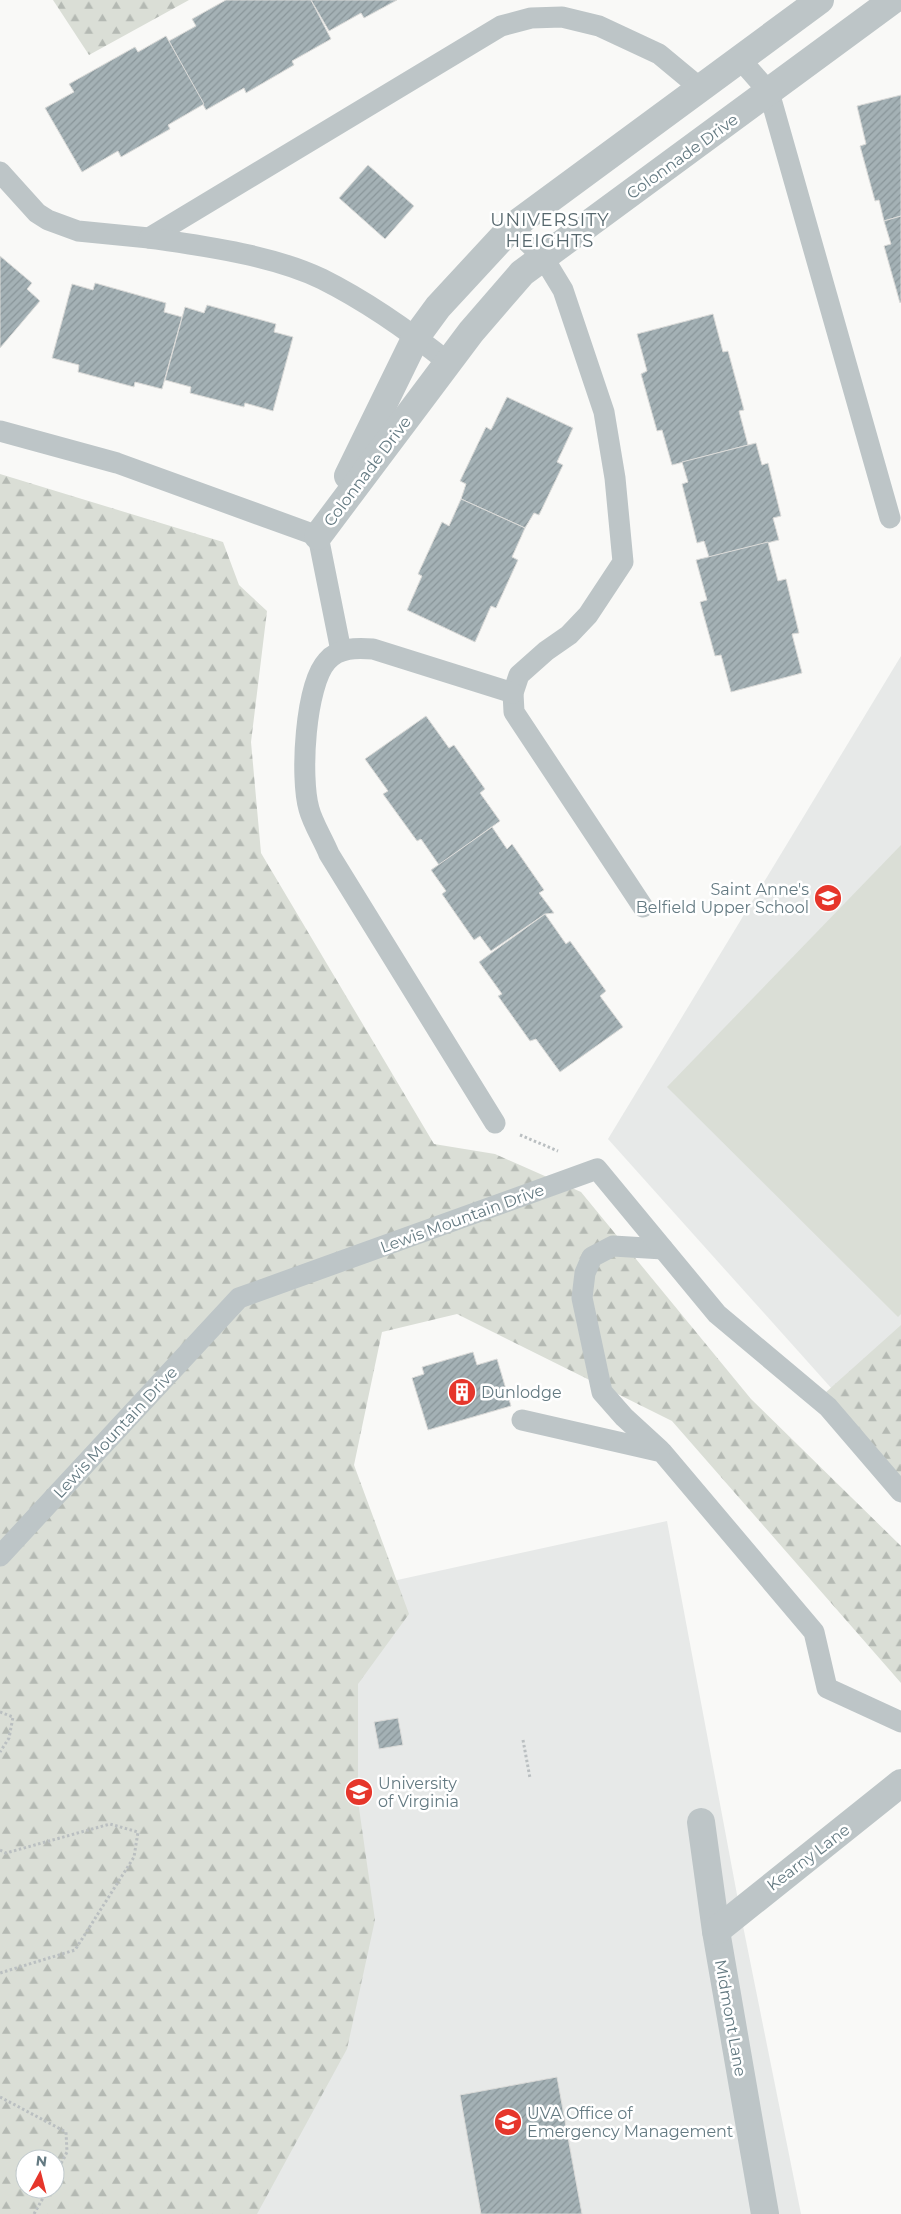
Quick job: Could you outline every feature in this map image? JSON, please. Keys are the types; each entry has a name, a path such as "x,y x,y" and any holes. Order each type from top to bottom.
{"street":[{"name":"Colonnade Drive","path":"318,536 416,337 438,307 512,227 820,0"},
{"name":"Colonnade Drive","path":"318,536 471,332 522,273 769,92 878,4"},
{"name":"Kearny Lane","path":"716,1931 901,1783"},
{"name":"Midmont Lane","path":"701,1822 716,1931 766,2214"}],"lane":[{"path":"149,238 501,26 531,18 562,17 598,26 658,54 700,88"},
{"path":"740,59 769,92 890,518"},
{"path":"0,172 37,213 48,220 78,231 149,238 261,258 321,278 376,309 449,363"},
{"path":"512,227 543,257 563,290 604,412 615,478 623,562 588,615 569,635 546,651 519,675 512,693 514,712 643,907"},
{"path":"0,431 117,463 318,536 341,652"},
{"path":"495,1123 330,854 309,808 305,776 307,721 316,676 328,660 341,652 353,648 373,649 512,693"},
{"path":"597,1169 717,1314 828,1407 901,1492"},
{"name":"Lewis Mountain Drive","path":"0,1556 239,1298 597,1169"},
{"path":"663,1249 613,1246 592,1257 585,1272 582,1298 602,1392 624,1417 662,1452 814,1632 827,1688 901,1722"},
{"path":"522,1420 662,1452"}],"path":[{"path":"495,1123 597,1169"},
{"path":"0,1712 13,1717 9,1738 0,1752"},
{"path":"523,1740 530,1778"},
{"path":"0,1850 6,1853 110,1824 138,1832 134,1857 75,1950 0,1973"},
{"path":"0,2096 66,2132 67,2152 65,2156"},
{"path":"34,2214 42,2199"}],"shaded area":[{"name":"Saint Anne's Belfield Upper School","path":"901,656 901,1466 608,1139"},
{"name":"University of Virginia","path":"667,1521 741,1916 801,2214 0,2214 0,1667"}],"green space":[{"path":"53,0 189,0 89,55"},
{"path":"0,474 223,542 239,585 267,611 251,742 261,853 434,1144 495,1154 581,1192 751,1399 901,1546 901,1683 672,1421 457,1314 382,1332 354,1465 409,1614 358,1684 358,1801 375,1920 347,2049 257,2214 0,2214"},
{"path":"901,845 901,1314 898,1317 667,1087"},
{"path":"901,1325 901,1478 825,1393"}],"building":[{"path":"226,0 311,0 331,39 292,61 294,65 246,93 244,88 206,110 169,41 196,26 192,19"},
{"path":"311,0 397,0 364,18 361,13 329,31"},
{"path":"166,36 204,104 168,125 170,129 121,157 118,151 82,172 45,108 74,92 69,84 135,47 138,52"},
{"path":"901,95 901,216 884,221 879,200 875,201 860,146 866,144 857,106"},
{"path":"368,165 414,206 385,239 339,198"},
{"path":"901,216 900,303 884,246 891,244 884,221"},
{"path":"0,256 32,283 27,289 40,301 0,348"},
{"path":"95,283 166,303 164,312 182,317 162,389 135,382 134,387 78,372 79,365 52,358 72,284 93,290"},
{"path":"207,305 276,324 274,332 293,337 273,411 245,403 244,407 190,393 191,387 165,380 185,307 204,313"},
{"path":"713,314 723,352 728,351 744,410 739,411 748,445 672,465 662,430 657,431 641,374 647,371 637,334"},
{"path":"507,397 573,428 557,462 563,465 539,515 534,513 525,528 461,499 466,484 460,481 486,427 491,430"},
{"path":"756,443 762,465 768,463 781,516 773,518 779,540 709,557 704,541 697,543 682,484 688,482 682,462"},
{"path":"461,499 525,528 512,557 518,560 496,608 491,606 475,642 407,610 422,576 418,574 442,522 449,526"},
{"path":"768,542 778,581 786,579 799,633 792,634 802,673 731,692 721,655 715,656 700,602 707,600 696,560"},
{"path":"426,716 449,748 454,745 485,789 480,793 500,821 439,865 421,839 417,841 383,794 388,791 365,759"},
{"path":"492,827 507,849 512,844 544,890 539,893 554,913 545,914 491,951 480,936 474,940 442,894 446,891 431,870"},
{"path":"545,914 566,944 570,941 606,991 600,996 623,1027 560,1072 536,1039 530,1041 498,996 502,994 479,962"},
{"name":"Dunlodge","path":"473,1352 477,1365 497,1359 511,1406 428,1430 412,1378 424,1374 422,1367"},
{"path":"398,1718 403,1745 379,1749 374,1722"},
{"path":"557,2077 582,2214 481,2214 460,2095"}],"place":[{"name":"Saint Anne's Belfield Upper School","path":"828,898"},
{"name":"Dunlodge","path":"462,1392"},
{"name":"University of Virginia","path":"359,1792"},
{"name":"UVA Office of Emergency Management","path":"508,2122"}],"district":[{"name":"UNIVERSITY HEIGHTS","path":"550,230"}]}
